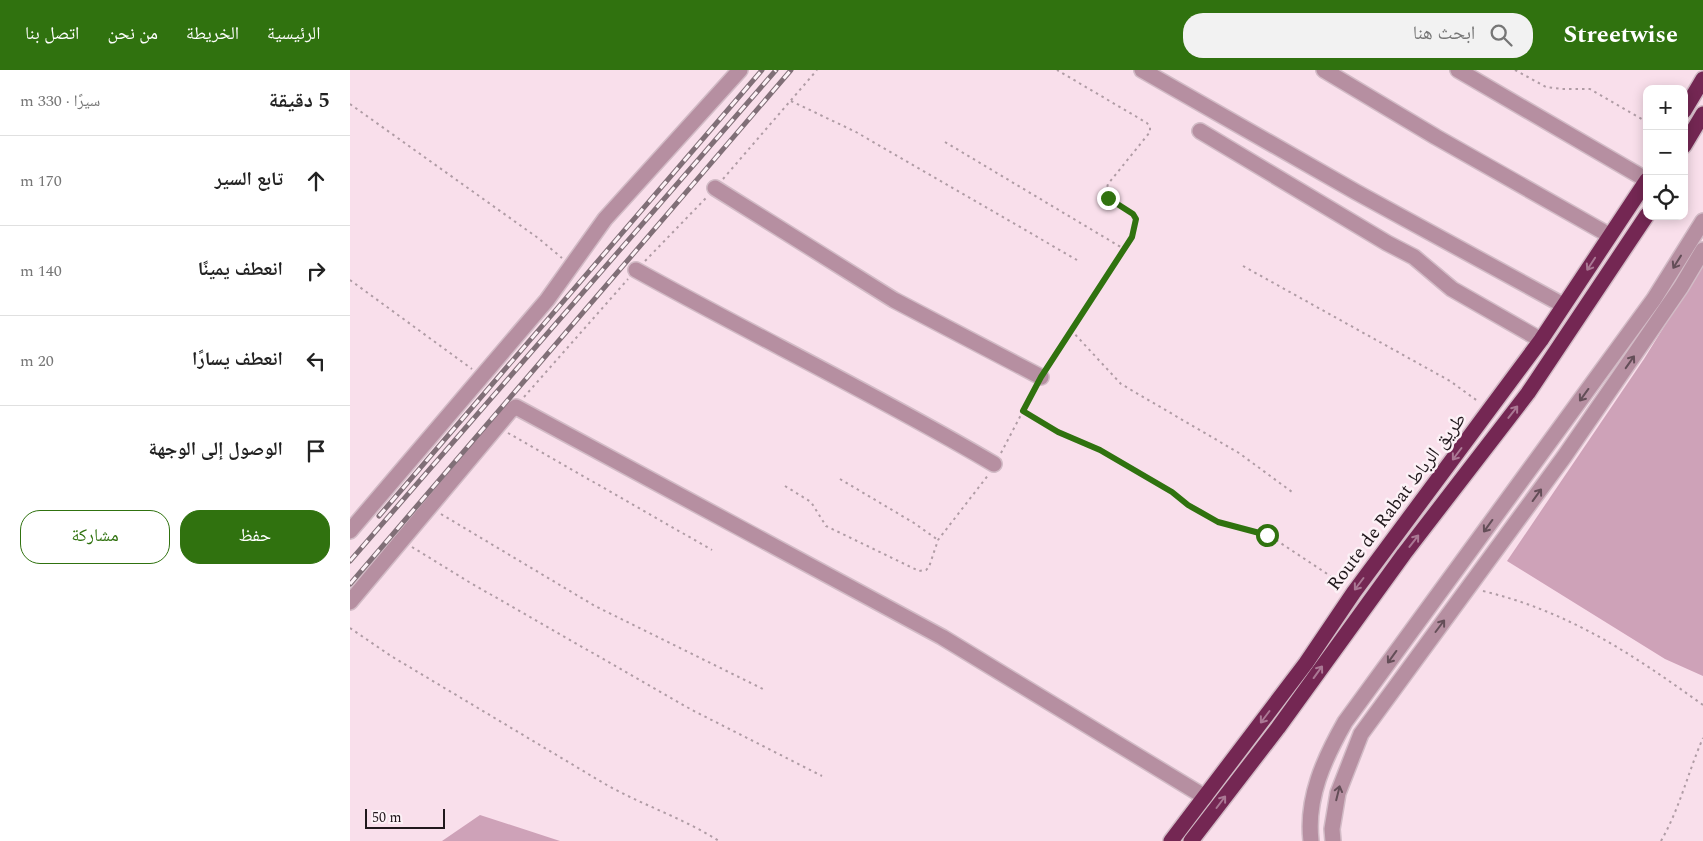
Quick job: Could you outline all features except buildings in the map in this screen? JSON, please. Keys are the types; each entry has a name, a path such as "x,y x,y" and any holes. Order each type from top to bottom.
{"highway":[{"path":"1688,104 1703,79"},
{"path":"1688,139 1703,114"},
{"name":"Route de Rabat طريق الرباط","path":"1171,841 1306,663 1354,592 1541,340 1643,186"},
{"name":"Route de Rabat طريق الرباط","path":"1191,841 1278,728 1404,554 1528,394 1643,220"},
{"path":"1609,235 1627,247"}],"street":[{"path":"350,531 546,300 605,219 740,70"},
{"path":"1142,70 1356,192 1563,305"},
{"path":"1324,70 1436,138 1609,235"},
{"path":"1458,70 1643,178"},
{"path":"1200,131 1387,243 1414,256 1452,289 1541,340"},
{"path":"716,188 894,300 1041,377"},
{"path":"1311,841 1313,796 1329,751 1345,722 1654,299 1703,221"},
{"path":"1333,841 1332,829 1338,793 1360,734 1470,588 1564,457 1681,287 1703,250"},
{"path":"636,270 727,321 910,414 994,464"},
{"path":"350,602 497,427 516,407 942,636 1205,797"}],"path":[{"path":"516,407 636,270 716,188 817,70"},
{"path":"785,486 811,502 826,526 919,571 926,570 929,567 938,540 984,484 1041,377 1132,237 1136,219 1133,214 1108,198 1106,191 1108,184 1150,132 1150,127 1147,123 1057,70"},
{"path":"1515,70 1552,88 1590,89 1643,120"},
{"path":"790,100 856,132 1077,260"},
{"path":"350,104 538,238 571,266"},
{"path":"945,142 1124,249"},
{"path":"1243,266 1450,381 1490,410"},
{"path":"350,280 482,376"},
{"path":"1071,330 1122,384 1239,453 1292,492"},
{"path":"1023,411 1058,432 1100,450 1172,492 1188,505 1218,522 1273,538 1354,592"},
{"path":"497,427 712,550"},
{"path":"840,479 914,523 938,540"},
{"path":"431,507 595,606 763,689"},
{"path":"402,540 469,582 692,710 822,776"},
{"path":"1470,588 1541,609 1583,627 1645,664 1703,705"},
{"path":"350,628 391,656 636,802 698,828 719,841"},
{"path":"1661,841 1675,818 1691,766 1703,738"}],"shaded area":[{"path":"1703,264 1703,676 1665,659 1507,561 1644,359"},
{"path":"480,815 560,841 442,841"}],"railway":[{"path":"379,516 762,70"},
{"path":"350,561 776,70"},
{"path":"350,584 791,70"}],"route":[{"path":"1108,198 1133,214 1136,219 1132,237 1082,311 1041,377 1023,411 1058,432 1100,450 1172,492 1188,505 1218,522 1236,529 1267,535"}]}
